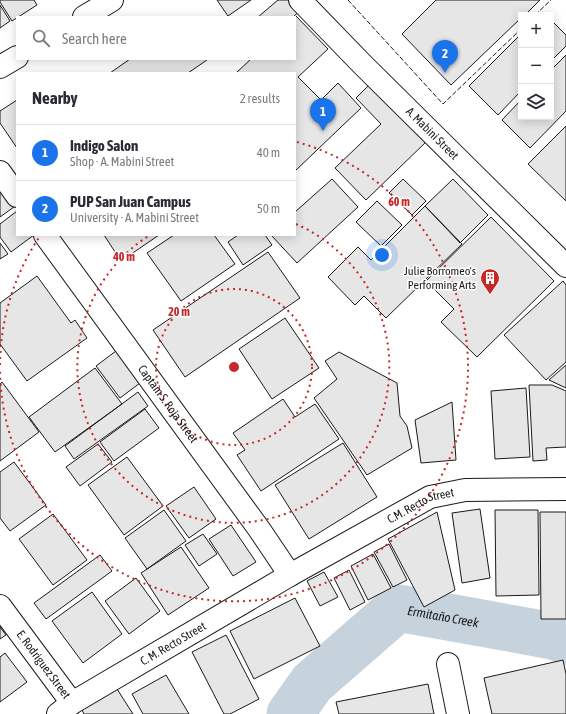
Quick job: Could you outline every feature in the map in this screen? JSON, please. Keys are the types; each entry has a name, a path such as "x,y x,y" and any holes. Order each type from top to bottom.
{"street":[{"path":"86,16 112,0"},
{"name":"A. Mabini Street","path":"300,0 362,64 566,266"},
{"path":"0,67 16,58"},
{"path":"0,172 16,195"},
{"name":"Captain S. Roja Street","path":"47,236 259,528 290,575"},
{"name":"C.M. Recto Street","path":"290,575 430,497 465,490 566,489"},
{"name":"C. M. Recto Street","path":"65,709 290,575"},
{"name":"E. Rodriguez Street","path":"0,606 65,709"},
{"path":"448,664 458,714"}],"building":[{"path":"0,0 34,0 37,5 20,16 16,16 16,18 12,21"},
{"path":"217,0 251,0 228,16"},
{"path":"278,0 292,0 301,10 294,16 259,16"},
{"path":"436,0 540,0 528,12 518,12 518,21 451,85 402,34"},
{"path":"0,5 10,21 0,28"},
{"path":"296,16 328,49 298,77 321,100 338,83 361,108 296,170 296,72 237,72 250,60 296,60"},
{"path":"554,23 566,35 566,46 554,58"},
{"path":"518,37 518,94 498,115 469,86"},
{"path":"566,55 566,111 530,148 502,120 518,103 518,120 554,120 554,67"},
{"path":"129,60 207,60 189,72 111,72"},
{"path":"371,83 427,141 366,200 335,168 381,124 356,98"},
{"path":"16,101 16,147 0,123 0,111"},
{"path":"566,126 566,201 528,164"},
{"path":"332,179 358,207 297,263 272,236 296,236 296,211"},
{"path":"403,179 426,201 412,215 389,193"},
{"path":"453,179 488,215 460,243 425,206"},
{"path":"0,188 14,207 0,217"},
{"path":"377,201 402,225 381,246 356,222"},
{"path":"425,206 462,244 386,318 364,296 355,305 328,277 358,247 371,260"},
{"path":"16,212 16,236 33,236 11,252 0,237 0,224"},
{"name":"Julie Borromeo's Performing Arts","path":"491,217 554,281 477,357 441,322 454,309 426,281"},
{"path":"105,236 158,236 121,261"},
{"path":"172,236 215,236 235,264 181,301 147,253"},
{"path":"237,236 266,236 272,245 243,265 228,242"},
{"path":"0,243 8,254 0,259"},
{"path":"268,252 300,298 185,377 153,330"},
{"path":"37,276 71,323 75,320 87,338 27,381 0,344 0,303"},
{"path":"563,281 566,285 566,362 546,380 504,335"},
{"path":"285,318 319,368 272,399 239,349"},
{"path":"120,348 144,380 120,398 96,366"},
{"path":"339,352 397,383 400,416 407,426 412,448 367,475 314,398 337,379 325,361"},
{"path":"566,365 566,388 549,380"},
{"path":"95,368 122,404 55,452 29,417"},
{"path":"2,382 39,432 0,461 0,384"},
{"path":"529,385 552,385 566,391 566,447 546,448 547,460 533,461"},
{"path":"526,388 530,457 495,459 491,391"},
{"path":"138,392 148,406 74,459 65,446"},
{"path":"283,399 295,417 315,404 339,439 261,491 237,455 245,450 233,433"},
{"path":"452,402 456,460 421,463 415,420"},
{"path":"145,409 159,428 114,461 100,442"},
{"path":"343,443 377,497 309,539 275,485"},
{"path":"98,444 112,462 80,486 66,467"},
{"path":"127,457 163,506 124,535 88,485"},
{"path":"14,462 46,505 10,531 0,518 0,472"},
{"path":"194,487 216,519 189,538 166,506"},
{"path":"480,509 490,578 462,583 452,513"},
{"path":"164,510 186,541 147,569 125,538"},
{"path":"495,510 538,510 539,595 496,596"},
{"path":"437,512 455,590 424,607 388,539"},
{"path":"540,512 566,512 566,619 541,619"},
{"path":"53,514 87,560 53,585 19,539"},
{"path":"231,525 256,562 233,576 209,539"},
{"path":"203,534 217,554 199,566 185,545"},
{"path":"389,544 407,580 393,587 374,552"},
{"path":"181,547 209,588 168,615 141,573"},
{"path":"373,554 391,588 368,600 351,566"},
{"path":"100,555 112,571 46,619 34,603"},
{"path":"349,570 365,602 350,610 334,578"},
{"path":"324,572 338,597 320,606 307,581"},
{"path":"136,578 160,611 129,634 105,601"},
{"path":"92,592 122,634 83,663 52,621"},
{"path":"295,598 320,646 254,679 230,631"},
{"path":"0,627 6,635 0,639"},
{"path":"226,635 259,699 230,714 224,714 192,652"},
{"path":"5,653 27,682 0,702 0,657"},
{"path":"563,660 566,674 566,714 492,714 484,678"},
{"path":"166,675 189,714 143,714 132,694"},
{"path":"428,684 434,714 339,714 336,702"},
{"path":"117,689 133,714 84,714 82,710"}],"waterway":[{"name":"Ermitaño Creek","path":"290,714 312,683 398,608 553,636 566,641"}],"fence":[{"path":"348,0 443,104 518,32"},
{"path":"538,12 551,0"}],"place":[{"name":"PUP San Juan Campus","path":"445,73"},
{"name":"Indigo Salon","path":"323,131"},
{"name":"Julie Borromeo's Performing Arts","path":"490,295"}]}
